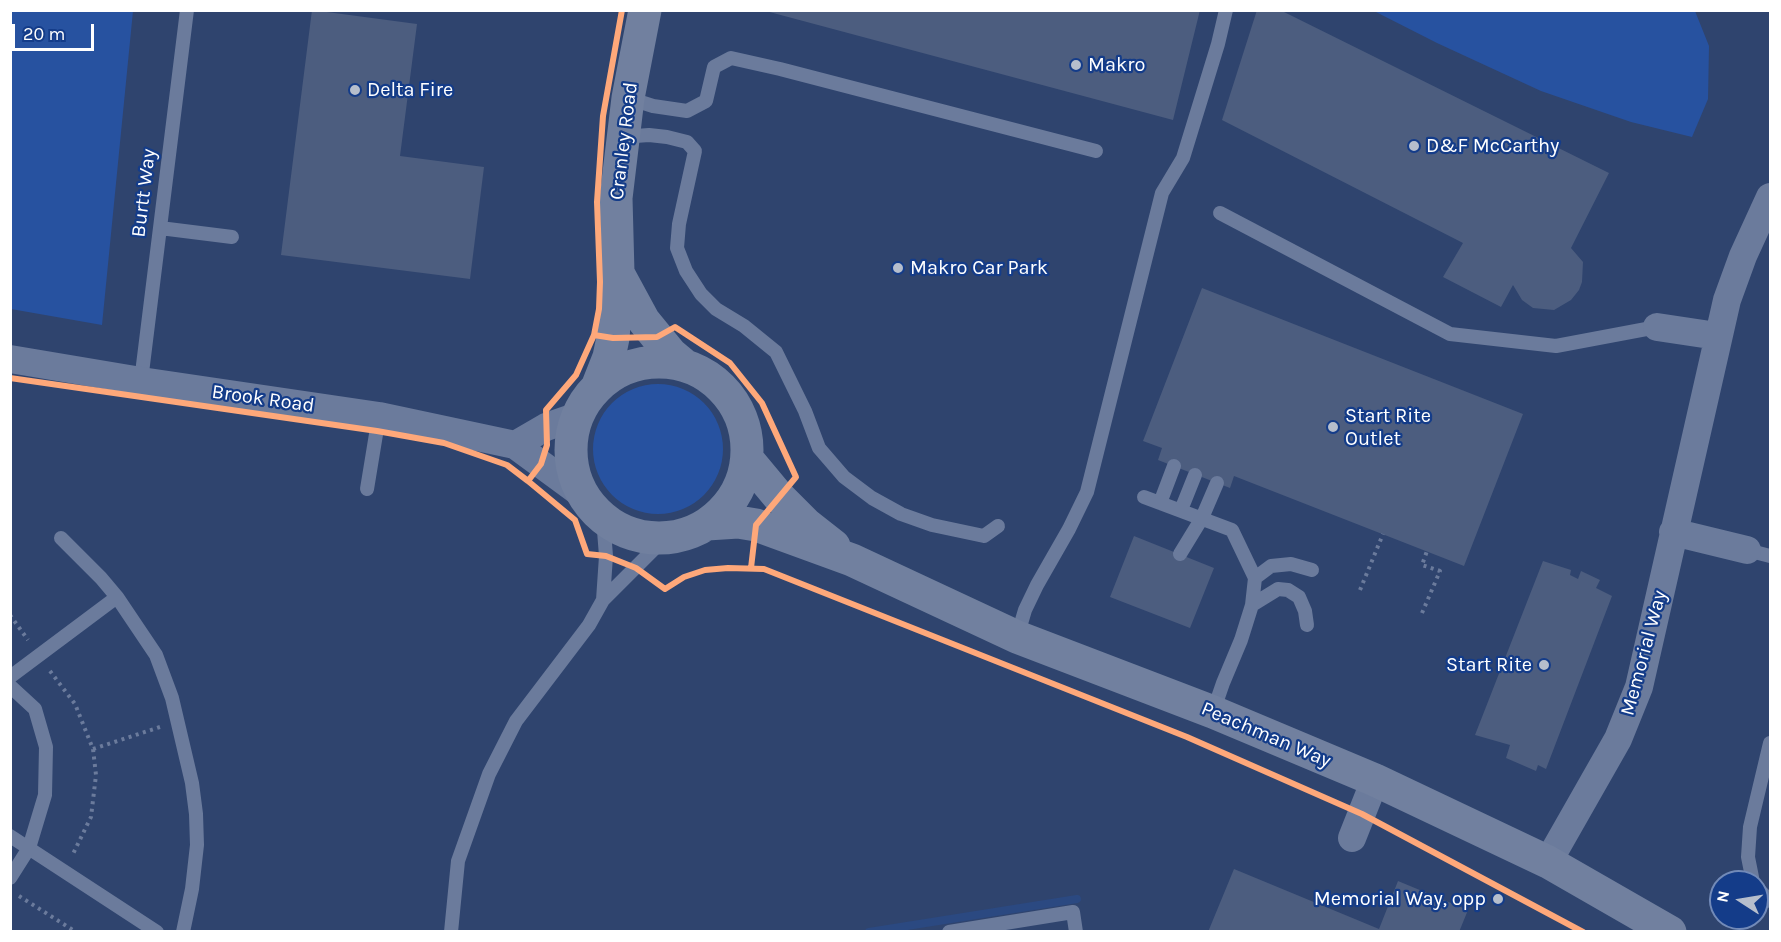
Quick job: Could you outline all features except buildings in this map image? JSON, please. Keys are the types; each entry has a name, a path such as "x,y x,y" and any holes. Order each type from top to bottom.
{"street":[{"name":"Cranley Road","path":"598,385 609,357 613,338 618,273 616,198 628,98 645,10"},
{"name":"Memorial Way","path":"1548,862 1618,739 1639,687 1726,300 1770,197"},
{"name":"Cranley Road","path":"618,273 644,321 671,354 683,364"},
{"path":"1657,327 1717,336"},
{"name":"Brook Road","path":"10,359 379,416 514,445 579,492"},
{"name":"Peachman Way","path":"749,460 734,494 723,510 707,524 687,533 665,538 649,538 617,528 603,518 579,492 570,454 571,435 575,417 598,385 626,368 658,362 683,364 712,380 730,400 743,424 749,460 779,497 806,524 852,560"},
{"path":"514,445 546,427 575,417"},
{"name":"Peachman Way","path":"707,524 738,522 756,525 852,560 1017,637 1213,712 1375,780 1548,862 1670,932"},
{"path":"1673,532 1759,553"},
{"path":"1352,838 1375,780"}],"lane":[{"name":"Burtt Way","path":"141,381 187,10"},
{"path":"1017,637 1025,610 1037,585 1087,492 1162,193 1183,158 1215,55 1226,10"},
{"path":"628,98 653,106 687,111 706,101 714,67 731,58 1096,151"},
{"path":"622,137 649,135 667,137 687,142 695,151 679,224 677,248 686,271 701,294 716,309 744,326 776,352 805,411 819,448 844,477 872,498 901,514 932,525 984,536 998,526"},
{"path":"1220,213 1450,334 1556,346 1657,327"},
{"path":"160,228 232,237"},
{"path":"367,489 379,416"},
{"path":"1160,503 1174,466"},
{"path":"1181,510 1195,475"},
{"path":"1180,554 1202,518 1217,483"},
{"path":"1144,497 1232,530 1255,578 1252,604 1241,640 1213,712"},
{"path":"603,518 606,556 603,600"},
{"path":"61,538 117,597 156,655 179,722 192,783 197,845 192,889 183,932"},
{"path":"451,932 458,861 489,774 516,721 589,626 603,600 665,538"},
{"path":"1255,578 1271,566 1291,564 1312,570"},
{"path":"1252,604 1278,589 1288,590 1299,597 1305,610 1307,625"},
{"path":"10,677 117,597"},
{"path":"10,686 35,709 46,747 45,795 30,848 10,878"},
{"path":"1751,870 1748,857 1750,827 1770,743"},
{"path":"10,836 157,932"},
{"path":"949,932 1073,912 1076,932"}],"path":[{"path":"1360,590 1383,534"},
{"path":"1422,613 1440,571 1422,565 1427,551"},
{"path":"10,615 75,704 93,749 96,775 91,817 78,847 63,870"},
{"path":"93,749 179,722"},
{"path":"10,891 76,932"}],"shaded area":[{"path":"10,11 133,11 102,325 11,309"},
{"path":"1374,11 1695,11 1709,46 1708,99 1692,137 1631,122 1541,91"},
{"path":"658,384 683,389 704,403 718,424 723,449 718,474 704,495 683,509 658,514 633,509 612,495 598,474 593,449 598,424 612,403 633,389"}],"waterway":[{"path":"869,932 1077,899"}],"cycle path":[{"path":"622,10 603,116 597,202 599,309 594,335 576,375 546,410 547,445 541,464 528,481 575,520 587,554 606,556 636,568 665,589 684,577 705,570 764,569 1187,737 1362,814 1583,932"},
{"path":"594,335 613,338 657,337 675,327 730,363 762,403 796,477 756,525 751,568"},
{"path":"10,378 377,431 444,443 507,465 528,481"}],"place":[{"name":"Makro","path":"1076,65"},
{"name":"Delta Fire","path":"355,90"},
{"name":"D&F McCarthy","path":"1414,146"},
{"name":"Makro Car Park","path":"898,268"},
{"name":"Start Rite Outlet","path":"1333,427"},
{"name":"Start Rite","path":"1544,665"},
{"name":"Memorial Way, opp","path":"1498,899"}]}
